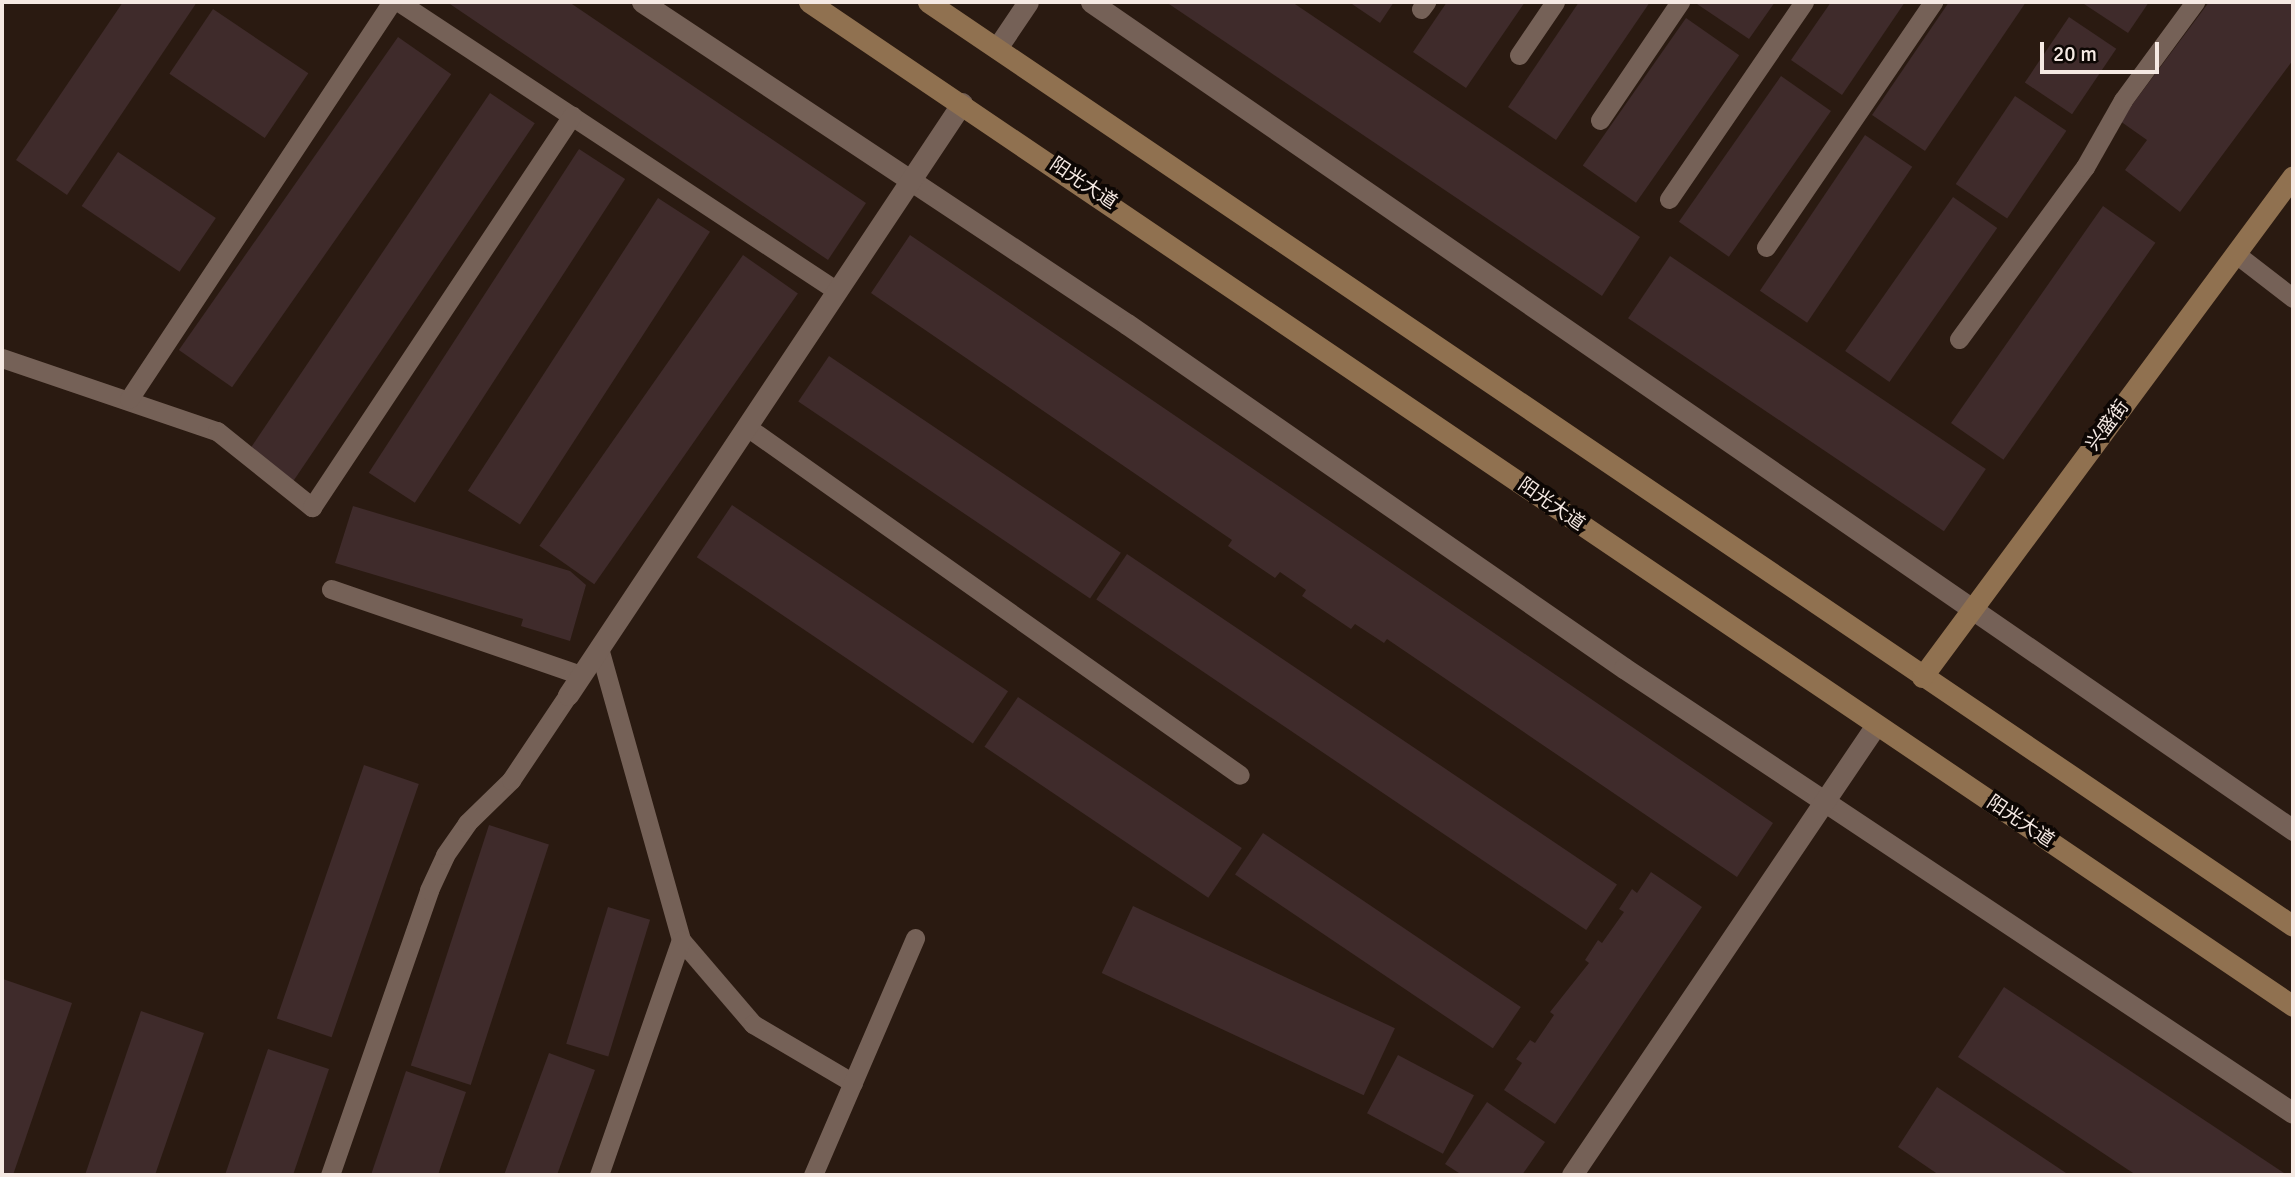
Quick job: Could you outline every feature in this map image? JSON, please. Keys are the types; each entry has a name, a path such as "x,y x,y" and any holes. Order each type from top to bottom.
{"main road":[{"name":"阳光大道","path":"809,2 2293,1006"},
{"path":"928,2 2293,926"},
{"name":"兴盛街","path":"1922,677 2293,176"}],"street":[{"path":"642,2 911,180 1825,802 2293,1113"},
{"path":"998,48 1028,2"},
{"path":"1091,2 1971,611 2293,830"},
{"path":"568,695 962,103"},
{"path":"1572,1175 1876,726"}],"lane":[{"path":"129,399 392,2"},
{"path":"400,2 837,291"},
{"path":"1519,55 1555,2"},
{"path":"1600,120 1680,2"},
{"path":"1669,199 1804,2"},
{"path":"1766,247 1933,2"},
{"path":"1959,340 2085,167 2123,100 2195,2"},
{"path":"2,358 217,431 312,507 572,116"},
{"path":"2236,254 2293,298"},
{"path":"747,427 1240,775"},
{"path":"331,589 581,675"},
{"path":"599,648 681,940 753,1024 853,1083"},
{"path":"330,1175 429,890 445,855 467,823 511,780 568,695"},
{"path":"813,1175 915,938"},
{"path":"599,1175 681,940"}],"building":[{"path":"123,2 197,2 67,195 16,160"},
{"path":"447,2 569,2 866,203 828,260"},
{"path":"1166,2 1292,2 1640,237 1602,296"},
{"path":"1349,2 1394,2 1380,23"},
{"path":"1447,2 1525,2 1466,88 1413,52"},
{"path":"1579,2 1650,2 1556,140 1508,107"},
{"path":"1694,2 1775,2 1749,39"},
{"path":"1831,2 1905,2 1842,95 1791,60"},
{"path":"1949,2 2026,2 1925,151 1872,115"},
{"path":"2081,2 2149,2 2128,33"},
{"path":"2209,2 2293,2 2293,60 2180,212 2125,170 2147,140 2120,121"},
{"path":"213,9 308,73 265,138 169,74"},
{"path":"2069,17 2116,49 2072,114 2025,82"},
{"path":"1686,18 1739,55 1636,203 1583,165"},
{"path":"398,37 451,74 232,387 179,350"},
{"path":"1781,76 1831,111 1729,257 1679,222"},
{"path":"490,93 535,123 293,481 248,451"},
{"path":"2015,96 2066,131 2007,219 1956,184"},
{"path":"1865,135 1912,167 1807,323 1760,291"},
{"path":"579,149 625,179 415,503 369,473"},
{"path":"118,152 216,218 179,272 82,206"},
{"path":"1953,197 1997,228 1889,382 1845,351"},
{"path":"658,198 710,232 520,524 468,491"},
{"path":"2103,206 2155,243 2003,460 1951,423"},
{"path":"910,235 1773,823 1737,877 1387,639 1384,643 1355,624 1351,629 1302,596 1306,590 1280,572 1275,578 1228,546 1232,540 871,293"},
{"path":"743,255 798,293 594,584 539,546"},
{"path":"1670,256 1986,469 1944,531 1628,318"},
{"path":"829,356 1121,553 1090,598 798,402"},
{"path":"732,505 1008,691 973,743 697,557"},
{"path":"353,506 570,571 586,585 570,641 521,626 523,619 335,563"},
{"path":"1127,554 1617,884 1586,930 1096,600"},
{"path":"1018,697 1242,848 1208,898 984,747"},
{"path":"364,765 419,784 332,1037 277,1018"},
{"path":"489,825 549,844 471,1085 411,1066"},
{"path":"1263,833 1521,1007 1493,1048 1235,874"},
{"path":"1651,872 1702,907 1555,1124 1504,1090 1522,1063 1516,1059 1530,1040 1535,1043 1554,1015 1550,1012 1589,963 1585,960 1598,940 1602,943 1624,912 1619,909 1632,889 1637,893"},
{"path":"1133,906 1395,1028 1364,1095 1102,973"},
{"path":"608,907 650,920 608,1057 566,1044"},
{"path":"3,979 72,1003 13,1175 2,1175"},
{"path":"2004,987 2287,1175 2136,1175 1958,1057"},
{"path":"141,1011 204,1033 155,1175 85,1175"},
{"path":"268,1049 329,1069 293,1175 225,1175"},
{"path":"549,1053 595,1070 557,1175 504,1175"},
{"path":"1398,1055 1474,1095 1443,1154 1367,1113"},
{"path":"406,1071 466,1092 438,1175 371,1175"},
{"path":"1937,1087 2069,1175 1939,1175 1898,1147"},
{"path":"1487,1102 1545,1142 1522,1175 1462,1175 1445,1164"}]}
